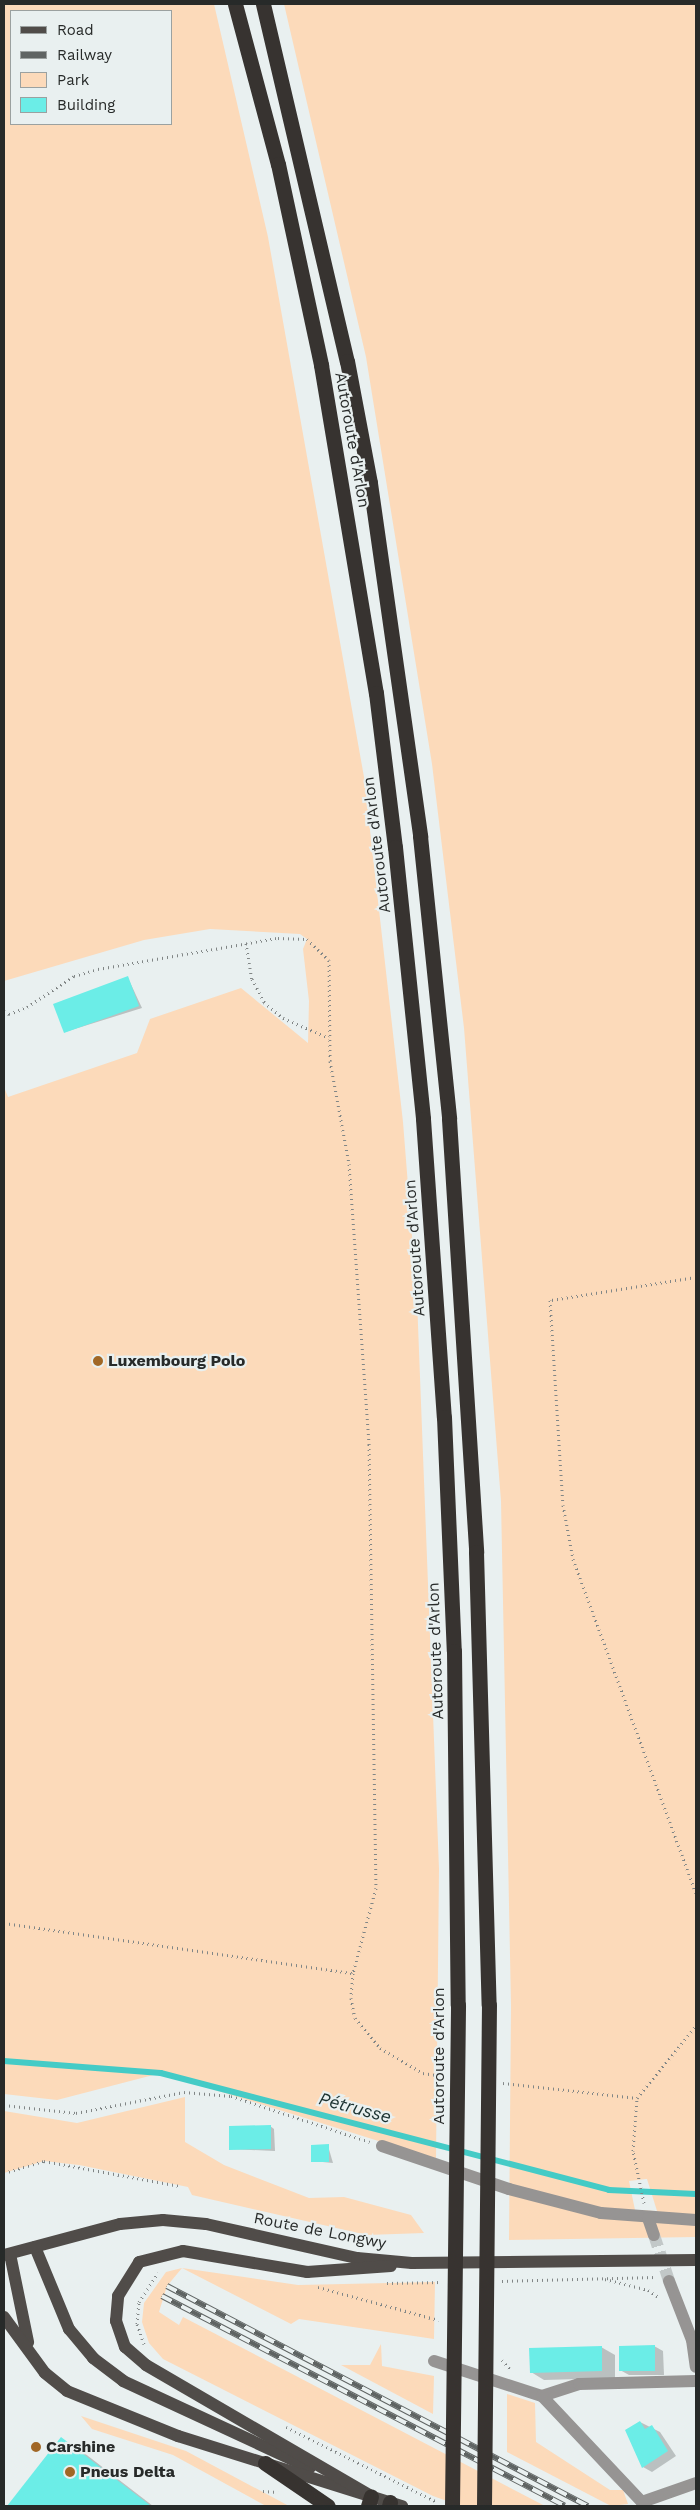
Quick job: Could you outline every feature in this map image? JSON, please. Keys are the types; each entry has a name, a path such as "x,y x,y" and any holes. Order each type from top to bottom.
{"highway":[{"name":"Autoroute d'Arlon","path":"235,4 278,164 320,365 376,693 395,848 423,1119 444,1417 454,1660 458,2005 447,2505"},
{"name":"Autoroute d'Arlon","path":"263,4 347,361 370,483 420,836 449,1119 475,1532 489,2005 484,2506"},
{"path":"265,2463 328,2506"}],"main road":[{"name":"Route de Longwy","path":"7,2255 120,2224 163,2220 206,2224 357,2258 412,2263 692,2261"},
{"path":"35,2247 69,2329 93,2358 123,2381 370,2501"},
{"path":"370,2501 146,2366 125,2347 116,2321 118,2296 140,2262 183,2251 307,2272 357,2271 412,2263"},
{"path":"7,2255 29,2347"},
{"path":"4,2317 29,2347 44,2373 67,2390 178,2436 265,2463 370,2501 394,2505"}],"street":[{"path":"382,2146 509,2189 600,2213 647,2214 696,2220"},
{"path":"647,2214 654,2235"},
{"path":"668,2279 696,2367"},
{"path":"434,2361 528,2389 542,2396 642,2502 696,2483"},
{"path":"542,2396 579,2384 696,2381"}],"path":[{"path":"4,1011 10,1014 28,1006 74,976 98,969 246,943 307,938 318,945 328,960 329,1038 336,1109 349,1164 369,1444 376,1888 353,1973 355,2018 365,2034 423,2073 437,2075"},
{"path":"246,943 252,979 264,1002 283,1018 329,1038"},
{"path":"696,1277 550,1300 564,1505 573,1558 696,1894"},
{"path":"4,1923 353,1973"},
{"path":"647,2214 633,2151 637,2098 696,2026"},
{"path":"510,2084 637,2098"},
{"path":"4,2105 76,2113 184,2092 232,2096 382,2146"},
{"path":"4,2173 44,2161 180,2186"},
{"path":"150,2352 137,2324 138,2302 162,2269"},
{"path":"508,2281 599,2278 668,2279"},
{"path":"599,2278 648,2290 669,2310 680,2312"},
{"path":"308,2284 444,2321"},
{"path":"501,2358 528,2389"},
{"path":"276,2422 447,2505"}],"green space":[{"path":"4,4 214,4 268,237 364,777 403,1122 417,1299 439,1869 436,2159 161,2073 57,2100 4,2094 4,1087 8,1097 137,1053 150,1019 241,988 308,1043 309,1001 303,949 307,939 300,934 210,929 144,940 4,981"},
{"path":"284,4 696,4 696,2237 509,2240 511,2006 501,1501 464,1028 432,764 366,357","holes":["647,2179 657,2211 635,2210 629,2181"]},
{"path":"185,2097 185,2142 224,2165 309,2198 344,2197 411,2215 424,2233 367,2235 192,2195 188,2187 79,2165 44,2161 4,2173 4,2111 77,2123"},
{"path":"182,2268 298,2285 435,2282 434,2339 299,2319 291,2324"},
{"path":"182,2268 167,2286 159,2312 179,2325 183,2317 545,2506 461,2506 433,2496 163,2359 149,2343 142,2322 144,2303 166,2272"},
{"path":"381,2344 382,2366 434,2376 433,2414 341,2365 370,2365"},
{"path":"507,2394 535,2403 536,2442 610,2490 623,2490 628,2504 611,2506 507,2452"},
{"path":"81,2416 186,2451 289,2506 266,2506 173,2455 92,2429"}],"building":[{"path":"128,976 139,1006 64,1033 53,1004"},
{"path":"271,2125 271,2149 229,2150 229,2126"},
{"path":"329,2144 329,2162 311,2162 311,2145"},
{"path":"655,2345 655,2371 619,2371 619,2346"},
{"path":"602,2346 602,2371 530,2373 529,2348"},
{"path":"640,2421 645,2429 652,2425 668,2451 642,2468 625,2430"},
{"name":"Pneus Delta","path":"61,2437 151,2506 7,2506"}],"waterway":[{"name":"Pétrusse","path":"4,2061 161,2073 609,2190 696,2194"}],"tunnel":[{"path":"654,2235 669,2281"}],"railway":[{"path":"167,2286 588,2506"},
{"path":"162,2296 565,2506"}],"place":[{"name":"Luxembourg Polo","path":"98,1361"},
{"name":"Carshine","path":"36,2447"},
{"name":"Pneus Delta","path":"70,2472"}]}
